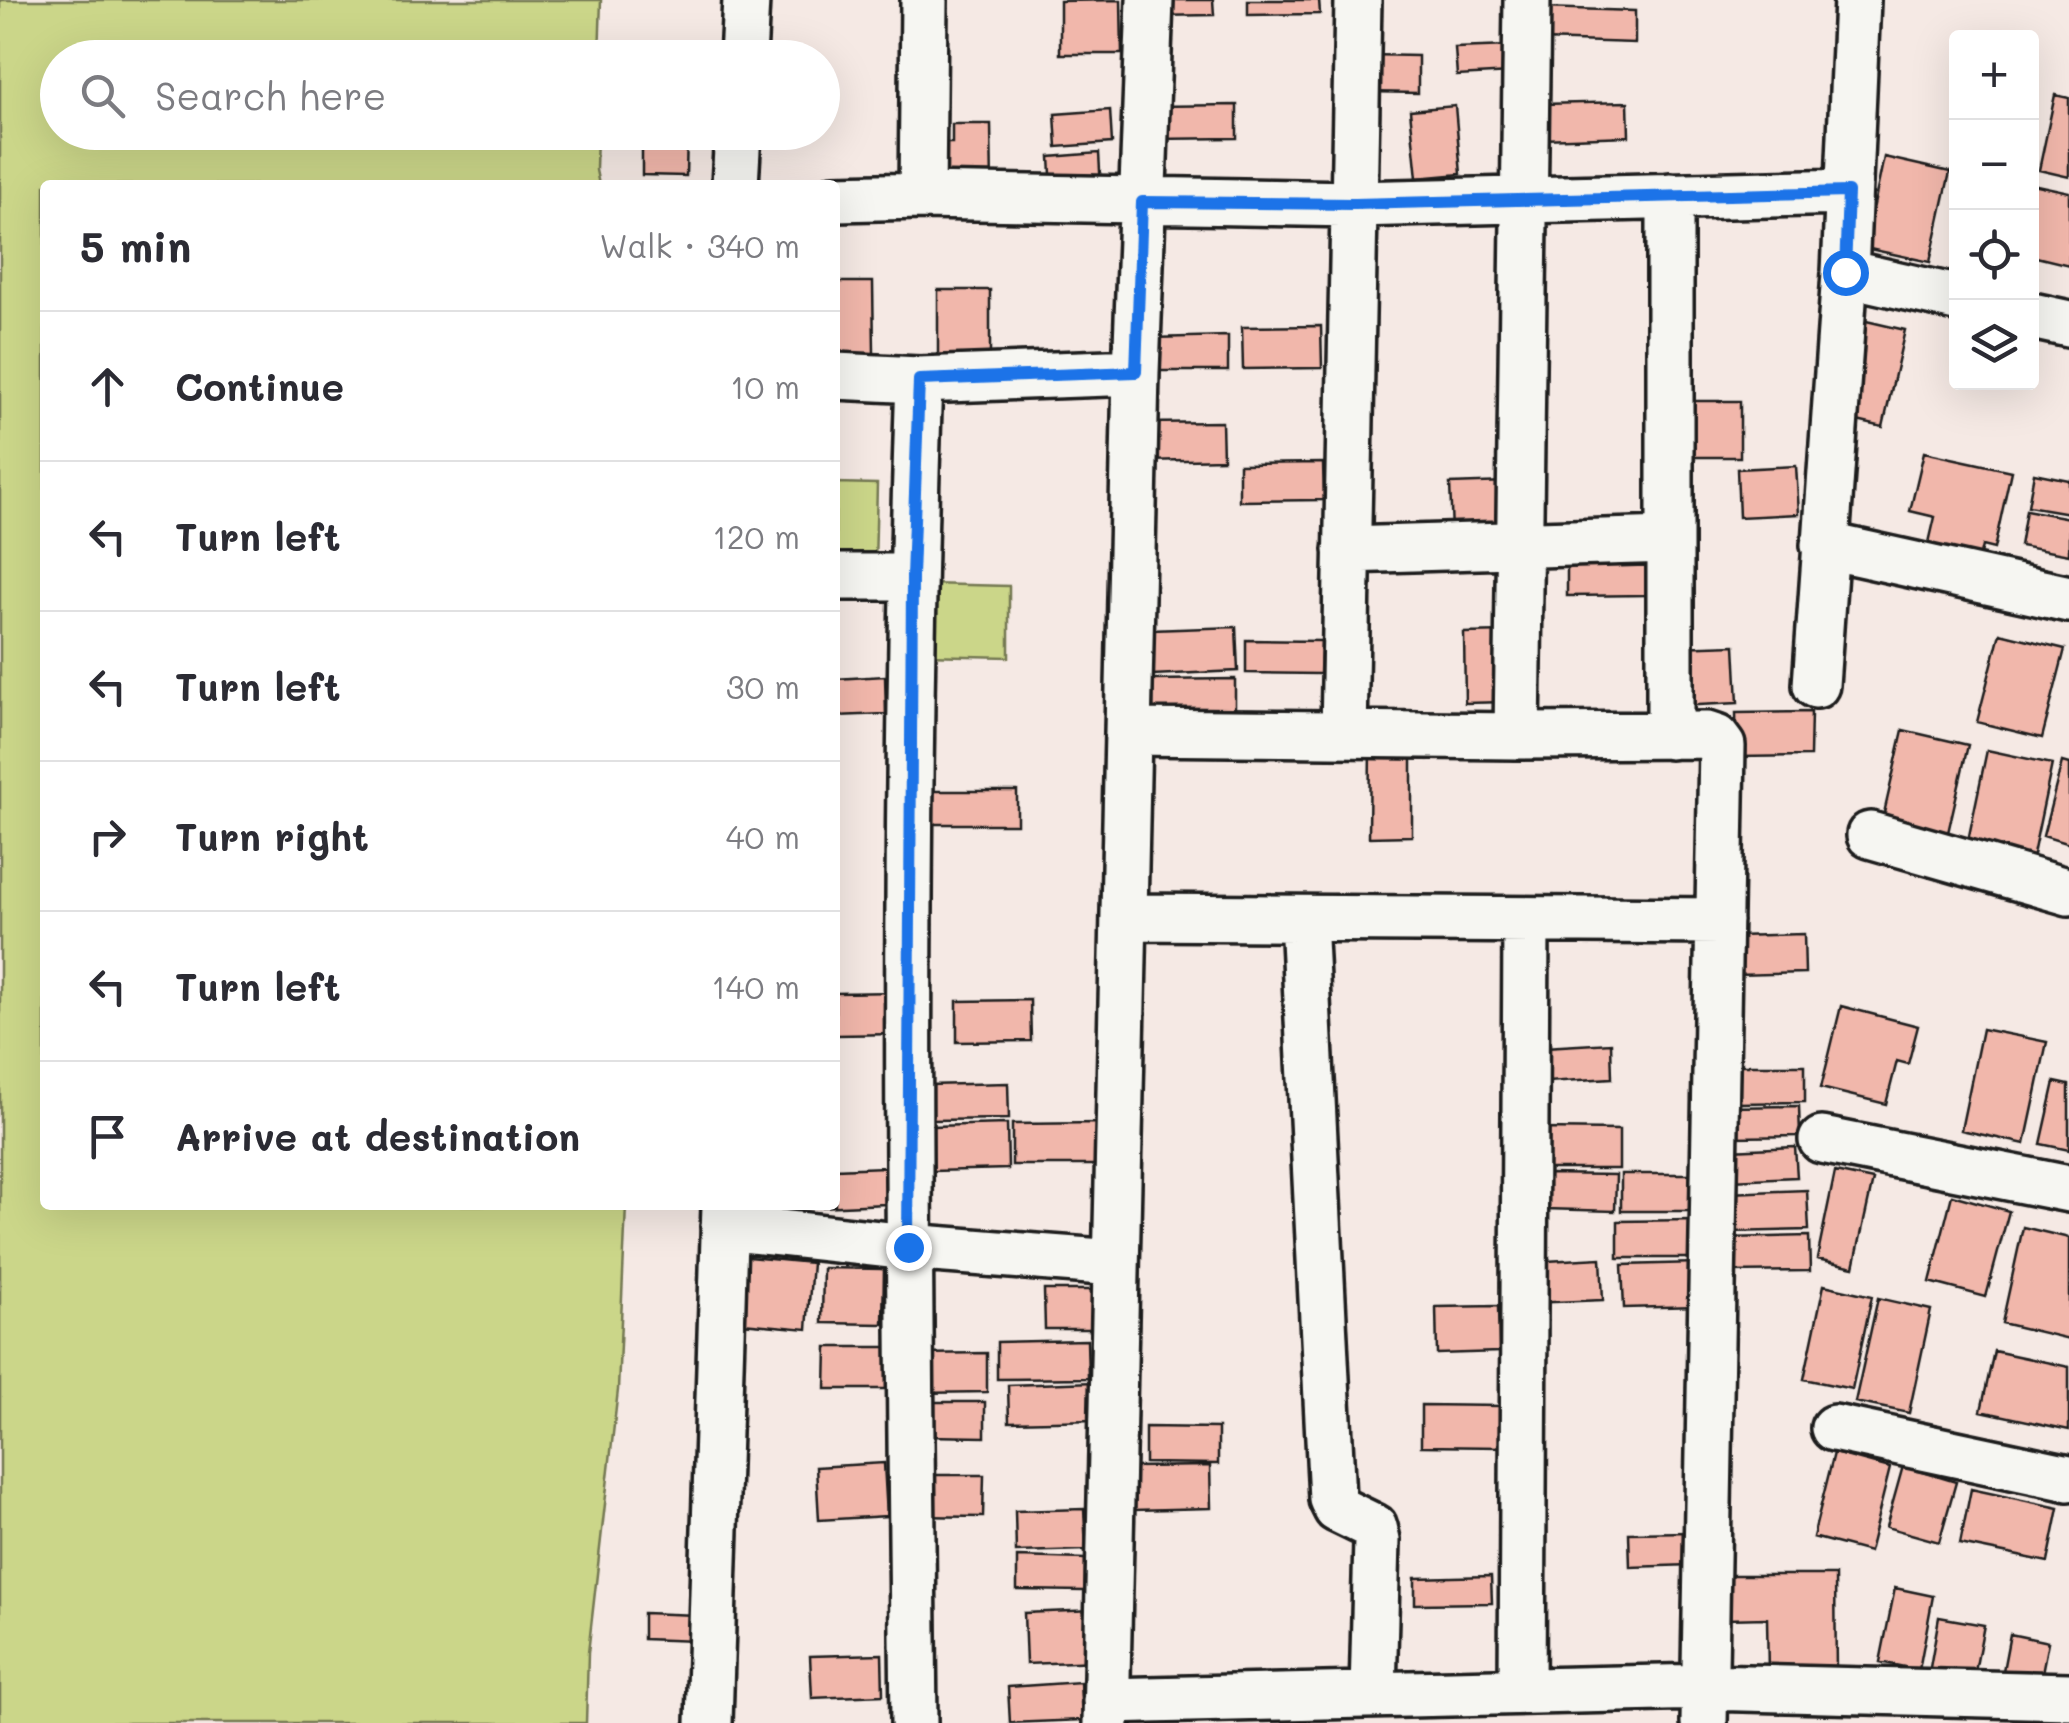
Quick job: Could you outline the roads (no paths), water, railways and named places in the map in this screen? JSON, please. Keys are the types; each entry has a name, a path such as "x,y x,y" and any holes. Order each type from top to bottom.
{"street":[{"path":"744,40 746,0"},
{"path":"922,196 924,0"},
{"path":"1150,0 1136,372 1106,1712 1397,1703 1522,1689 1704,1705 2068,1701"},
{"path":"1344,734 1358,0"},
{"path":"1517,736 1527,0"},
{"path":"1816,685 1845,272 1857,0"},
{"path":"735,180 737,150"},
{"path":"840,198 1354,204 1848,192"},
{"path":"1670,196 1670,736"},
{"path":"1845,272 1949,296"},
{"path":"2039,318 2069,324"},
{"path":"840,376 919,380 1136,372"},
{"path":"914,1723 908,1247 912,577 919,380"},
{"path":"1347,550 1670,540"},
{"path":"1824,546 2069,599"},
{"path":"840,577 912,577"},
{"path":"1128,732 1707,735 1722,746 1704,1705"},
{"path":"1870,835 2069,892"},
{"path":"1124,917 1719,920"},
{"path":"1303,919 1332,1499 1337,1509 1374,1528 1397,1703"},
{"path":"1522,1689 1526,922"},
{"path":"1822,1140 2069,1188"},
{"path":"709,1723 725,1216 908,1247 1115,1263"},
{"path":"1834,1428 2069,1478"}]}
